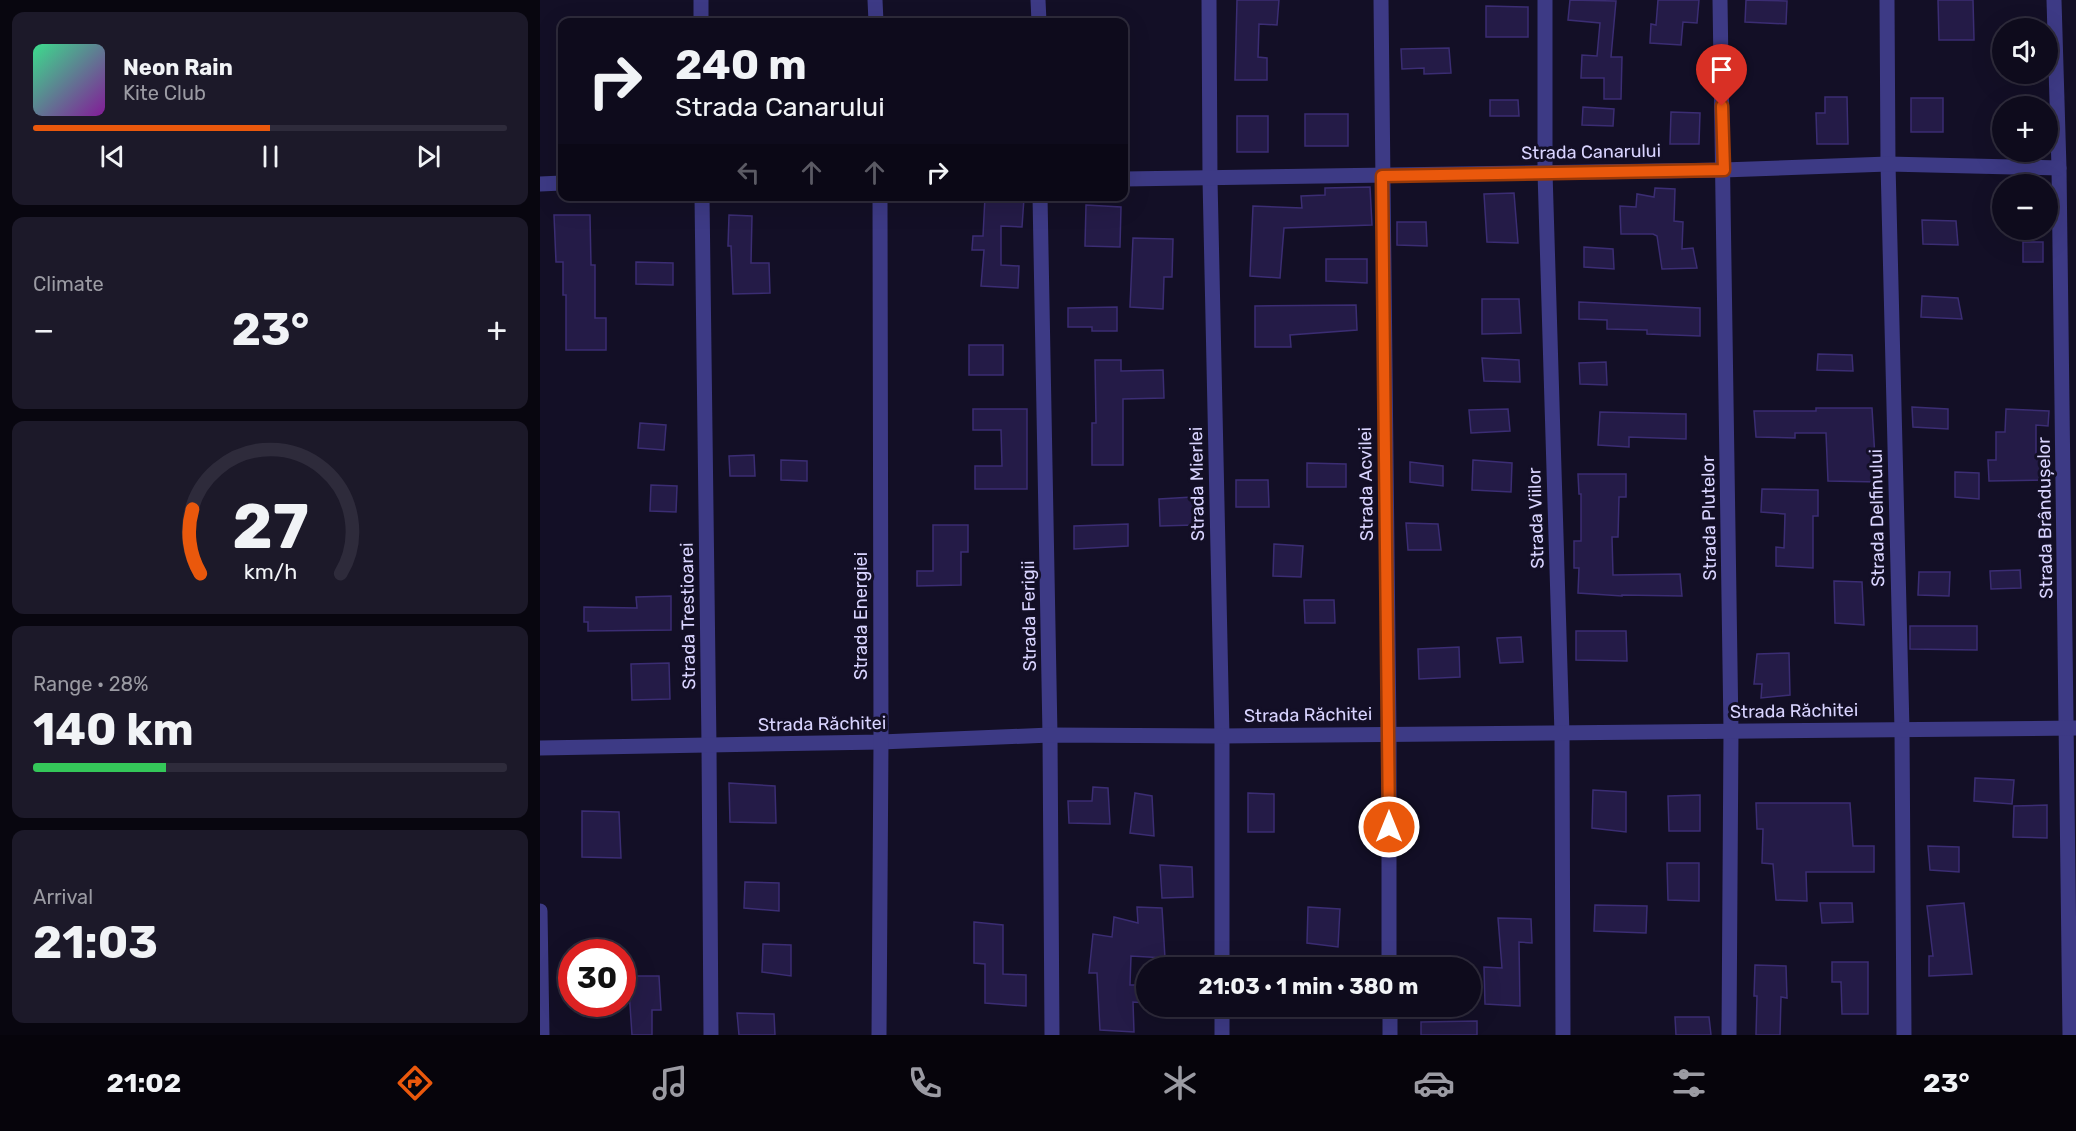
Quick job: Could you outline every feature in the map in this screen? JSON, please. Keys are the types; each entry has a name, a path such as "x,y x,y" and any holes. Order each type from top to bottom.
{"street":[{"path":"701,0 701,18"},
{"path":"875,0 876,18"},
{"path":"1038,0 1038,18"},
{"name":"Strada Mierlei","path":"1209,0 1210,179 1222,736 1222,957"},
{"name":"Strada Acvilei","path":"1380,0 1389,734 1389,957"},
{"name":"Strada Viilor","path":"1545,0 1545,172 1562,734 1563,1035"},
{"name":"Strada Plutelor","path":"1720,0 1731,730 1730,1035"},
{"name":"Strada Delfinului","path":"1887,0 1888,164 1902,729 1904,1035"},
{"name":"Strada Brândușelor","path":"2054,0 2072,728 2070,1035"},
{"name":"Strada Canarului","path":"1128,179 1724,170 1888,164 2059,168"},
{"path":"540,184 558,183"},
{"name":"Strada Trestioarei","path":"702,201 711,1035"},
{"name":"Strada Energiei","path":"879,1035 880,201"},
{"name":"Strada Ferigii","path":"1040,201 1050,735 1052,1035"},
{"name":"Strada Răchitei","path":"540,748 881,742 1050,735 1562,734 1731,730 2072,728"},
{"path":"540,911 542,1035"},
{"path":"1222,1017 1222,1035"},
{"path":"1389,1017 1390,1035"}],"building":[{"path":"1237,0 1279,0 1277,25 1259,24 1258,57 1267,58 1267,80 1235,80"},
{"path":"1570,0 1616,1 1611,57 1622,57 1621,99 1604,99 1604,78 1581,78 1582,55 1597,56 1600,23 1568,20"},
{"path":"1658,0 1699,0 1697,23 1683,22 1681,45 1650,43 1651,24 1656,25"},
{"path":"1746,0 1787,1 1786,24 1745,22"},
{"path":"1938,0 1973,0 1974,40 1939,40"},
{"path":"1486,6 1528,7 1528,37 1486,37"},
{"path":"1449,48 1451,73 1424,74 1424,68 1402,69 1401,49"},
{"path":"1825,97 1847,97 1848,144 1817,144 1816,113 1825,113"},
{"path":"1911,98 1943,98 1943,132 1911,132"},
{"path":"1490,100 1518,100 1519,116 1490,116"},
{"path":"1583,107 1614,109 1613,126 1582,125"},
{"path":"1671,112 1700,113 1699,144 1670,144"},
{"path":"1305,114 1348,114 1348,146 1305,146"},
{"path":"1237,116 1268,116 1268,152 1237,152"},
{"path":"1370,187 1372,225 1284,228 1280,278 1250,276 1253,206 1302,208 1301,196 1325,195 1325,188"},
{"path":"1655,188 1675,189 1674,221 1683,222 1682,249 1693,248 1697,268 1662,269 1657,236 1621,234 1620,206 1636,207 1637,194 1654,197"},
{"path":"1514,193 1518,243 1487,242 1484,194"},
{"path":"985,201 1024,201 1022,227 1001,226 1001,265 1019,266 1018,288 981,286 984,250 972,250 973,236 983,236"},
{"path":"1086,205 1121,207 1120,247 1085,246"},
{"path":"554,215 590,215 591,265 595,265 595,318 606,318 606,350 566,350 566,295 563,295 563,262 556,262"},
{"path":"729,215 752,216 751,263 769,263 770,293 733,294 731,246 728,246"},
{"path":"1922,220 1956,221 1958,245 1923,244"},
{"path":"1397,222 1426,222 1427,246 1397,245"},
{"path":"1133,238 1173,239 1172,277 1164,277 1163,309 1130,307"},
{"path":"2023,242 2043,242 2043,262 2023,262"},
{"path":"1584,247 1613,249 1614,269 1584,267"},
{"path":"1326,259 1367,259 1367,283 1326,281"},
{"path":"636,262 673,263 673,285 636,284"},
{"path":"1922,296 1958,298 1962,319 1921,317"},
{"path":"1482,299 1519,299 1521,333 1482,334"},
{"path":"1579,302 1700,308 1700,336 1647,334 1647,330 1607,329 1607,320 1579,319"},
{"path":"1356,305 1357,330 1290,335 1291,347 1255,347 1255,306"},
{"path":"1117,307 1117,331 1092,331 1092,327 1068,327 1068,308"},
{"path":"969,345 1003,345 1003,375 969,375"},
{"path":"1818,354 1852,355 1853,371 1817,370"},
{"path":"1482,358 1519,360 1520,382 1484,381"},
{"path":"1095,360 1121,360 1121,371 1163,370 1164,398 1123,399 1123,465 1092,465 1092,423 1096,423"},
{"path":"1606,362 1607,385 1580,384 1579,363"},
{"path":"1912,407 1948,409 1948,429 1913,427"},
{"path":"1816,408 1872,408 1879,482 1828,481 1826,433 1795,433 1795,438 1756,437 1754,411 1816,411"},
{"path":"973,409 1027,409 1027,489 975,489 975,466 1002,466 1001,430 973,430"},
{"path":"1508,409 1510,431 1471,433 1469,410"},
{"path":"2006,409 2049,411 2048,426 2036,425 2036,459 2048,458 2048,480 1989,481 1988,460 1996,460 1996,432 2005,432"},
{"path":"1600,412 1686,414 1686,439 1629,437 1629,447 1598,445"},
{"path":"640,423 666,425 664,450 638,448"},
{"path":"754,455 755,476 730,476 729,456"},
{"path":"781,460 807,461 807,481 781,480"},
{"path":"1473,460 1512,463 1511,492 1472,490"},
{"path":"1410,462 1443,466 1443,486 1410,482"},
{"path":"1307,463 1346,464 1346,487 1307,487"},
{"path":"1955,472 1979,473 1979,499 1955,497"},
{"path":"1578,474 1626,474 1626,497 1619,497 1618,537 1612,537 1613,575 1680,574 1682,596 1578,593 1579,568 1574,568 1574,541 1581,541 1581,494 1579,494"},
{"path":"1236,480 1268,480 1269,507 1236,507"},
{"path":"651,485 677,486 676,512 650,511"},
{"path":"1762,489 1818,490 1818,516 1813,516 1813,568 1776,566 1776,547 1784,548 1785,514 1761,512"},
{"path":"1192,497 1194,525 1160,526 1159,499"},
{"path":"1406,523 1438,524 1441,550 1408,550"},
{"path":"1128,524 1128,546 1074,549 1074,526"},
{"path":"933,525 968,525 968,552 961,552 961,585 917,586 917,571 933,571"},
{"path":"1274,544 1303,546 1301,577 1273,576"},
{"path":"2020,570 2021,588 1991,589 1990,571"},
{"path":"1919,572 1950,572 1949,596 1918,595"},
{"path":"1834,581 1862,582 1864,625 1835,623"},
{"path":"671,596 671,630 588,631 588,622 584,622 584,607 637,608 636,597"},
{"path":"1304,600 1334,600 1335,623 1305,623"},
{"path":"1910,626 1977,626 1977,650 1910,649"},
{"path":"1576,631 1626,631 1627,661 1576,660"},
{"path":"1521,637 1523,662 1500,663 1497,638"},
{"path":"1459,647 1460,677 1419,679 1418,649"},
{"path":"1789,653 1790,695 1761,698 1762,684 1754,684 1757,654"},
{"path":"669,663 670,699 632,700 631,664"},
{"path":"1975,778 2014,780 2012,804 1974,801"},
{"path":"729,783 775,786 776,823 730,822"},
{"path":"1093,787 1108,788 1110,824 1069,823 1068,801 1092,801"},
{"path":"1593,790 1626,792 1626,832 1592,828"},
{"path":"1135,793 1152,796 1154,836 1130,833"},
{"path":"1248,793 1274,794 1274,832 1248,832"},
{"path":"1700,795 1700,831 1669,831 1668,796"},
{"path":"1756,803 1850,803 1853,846 1874,846 1874,872 1806,872 1807,901 1776,900 1773,864 1762,863 1763,829 1757,829"},
{"path":"2047,805 2047,838 2013,837 2014,806"},
{"path":"582,811 619,812 621,858 582,857"},
{"path":"1928,846 1959,847 1959,872 1930,870"},
{"path":"1667,863 1699,863 1699,901 1668,900"},
{"path":"1160,865 1192,867 1193,897 1162,898"},
{"path":"745,882 779,883 779,911 744,908"},
{"path":"1820,903 1852,903 1853,922 1822,923"},
{"path":"1964,903 1972,974 1929,976 1929,956 1933,956 1927,906"},
{"path":"1595,905 1647,906 1646,933 1594,931"},
{"path":"1137,907 1162,908 1165,957 1131,956 1130,985 1136,985 1136,1002 1133,1002 1134,1032 1100,1030 1097,973 1089,973 1093,934 1112,937 1114,917 1138,923"},
{"path":"1308,907 1340,909 1338,947 1307,943"},
{"path":"1498,918 1531,919 1532,943 1519,942 1520,1006 1485,1004 1484,967 1502,968"},
{"path":"974,922 1003,925 1003,974 1026,975 1026,1006 985,1003 985,964 974,963"},
{"path":"763,944 791,945 791,976 762,972"},
{"path":"1832,962 1868,962 1868,1014 1842,1014 1841,982 1832,982"},
{"path":"1755,965 1786,966 1787,998 1781,997 1780,1035 1756,1035"},
{"path":"636,976 659,976 661,1010 652,1010 652,1035 632,1035 631,1017 636,1017"},
{"path":"737,1013 774,1014 775,1035 739,1035"},
{"path":"1675,1017 1709,1017 1711,1035 1676,1035"},
{"path":"1477,1021 1477,1035 1421,1035 1421,1022"}],"route":[{"path":"1389,827 1382,176 1724,170 1722,106"}]}
